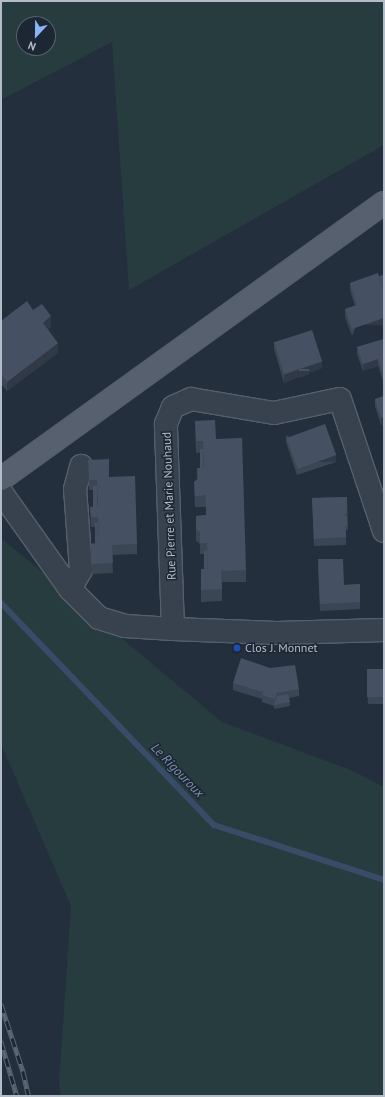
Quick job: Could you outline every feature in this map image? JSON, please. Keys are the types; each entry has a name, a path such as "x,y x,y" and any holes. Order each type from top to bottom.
{"main road":[{"path":"1,479 384,203"}],"street":[{"name":"Rue Pierre et Marie Nouhaud","path":"173,630 166,424 173,407 190,399 274,413 340,398 384,531"},
{"path":"70,589 81,570 75,489 81,466"},
{"path":"1,492 70,589 99,618 125,626 173,630 277,633 384,630"}],"green space":[{"path":"1,1 384,1 384,145 129,290 112,42 1,100"},
{"path":"1,538 222,722 353,771 384,787 384,1096 61,1096 59,1084 71,906 1,744"}],"building":[{"path":"378,273 384,291 384,318 352,329 345,309 357,305 350,283"},
{"path":"383,275 384,277 384,291 379,276"},
{"path":"27,301 33,310 42,304 51,316 43,323 58,343 7,382 1,374 1,321"},
{"path":"312,330 322,361 284,374 274,342"},
{"path":"384,339 384,377 378,359 363,364 357,347"},
{"path":"299,369 309,369 309,371 299,371"},
{"path":"384,396 384,417 381,418 375,399"},
{"path":"215,420 216,439 242,438 246,570 221,571 222,589 201,590 201,569 208,569 207,543 200,543 200,532 196,529 196,516 206,515 206,495 195,496 194,482 198,479 197,468 204,468 203,441 196,441 195,421"},
{"path":"325,424 336,455 298,469 286,438"},
{"path":"200,449 203,449 203,468 200,468"},
{"path":"109,459 109,477 135,476 137,544 112,545 113,563 92,564 91,544 99,543 98,517 91,517 90,507 98,506 97,480 89,480 88,460"},
{"path":"93,486 97,486 97,507 93,507"},
{"path":"347,497 347,513 345,513 346,537 314,539 312,498"},
{"path":"345,516 347,516 347,526 345,526"},
{"path":"95,523 98,523 99,543 95,543"},
{"path":"207,550 208,569 204,569 204,551"},
{"path":"318,559 343,559 344,585 360,584 360,602 320,604"},
{"path":"241,658 270,668 295,665 299,689 277,693 275,699 262,695 263,692 233,683"},
{"path":"367,669 384,669 384,697 367,697"},
{"path":"288,694 290,702 274,705 277,696"}],"waterway":[{"name":"Le Rigouroux","path":"1,603 214,825 384,880"}],"railway":[{"path":"1,1004 23,1071 29,1096"},
{"path":"1,1041 17,1096"}],"place":[{"name":"Clos J. Monnet","path":"237,648"}]}
